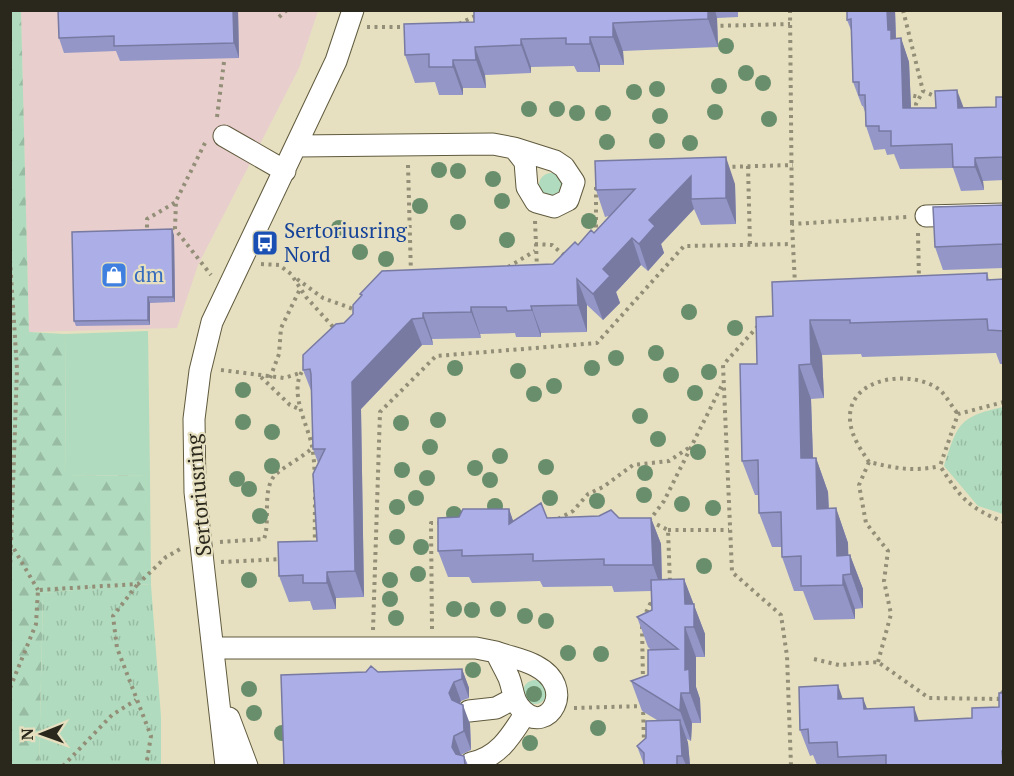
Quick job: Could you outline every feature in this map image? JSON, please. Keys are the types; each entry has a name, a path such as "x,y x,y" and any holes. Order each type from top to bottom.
{"street":[{"name":"Sertoriusring","path":"226,765 193,456 200,370 212,322 336,61 351,19"},
{"path":"224,136 285,171"},
{"path":"297,146 493,144 514,148 555,161 571,174 574,182 568,200 554,207 536,202 527,187 525,162 514,148"},
{"path":"922,216 1004,214"},
{"path":"214,648 476,648 496,652 536,665 553,678 558,691 556,706 547,715 534,717 519,706 510,680 496,652"},
{"name":"Sertoriusring","path":"219,690 247,765"},
{"path":"470,711 519,706"},
{"path":"471,763 486,760 504,745 519,706"}],"path":[{"path":"279,17 287,10"},
{"path":"790,10 792,244 795,286 806,286"},
{"path":"903,10 923,91 916,104 917,123"},
{"path":"454,27 483,12"},
{"path":"351,19 419,27"},
{"path":"707,26 790,24"},
{"path":"923,91 942,99"},
{"path":"905,94 919,97"},
{"path":"403,279 412,279 408,144"},
{"path":"717,167 793,165"},
{"path":"748,166 750,245"},
{"path":"590,240 597,233 596,182"},
{"path":"147,235 147,219 176,201 175,229 225,292"},
{"path":"536,202 537,276"},
{"path":"792,224 922,216 919,284 929,283"},
{"path":"535,244 552,245 570,261"},
{"path":"372,649 380,412 436,356 597,343 684,246 792,244"},
{"path":"500,269 525,259 536,251"},
{"path":"242,256 256,263 279,265 323,298 357,310"},
{"path":"10,260 17,369 13,548 10,572"},
{"path":"291,274 337,331 344,324"},
{"path":"270,378 279,354 281,328 300,288"},
{"path":"350,317 364,303"},
{"path":"763,321 723,365 729,530 732,572 781,615 787,656 791,765"},
{"path":"200,370 222,370 284,378 300,373 308,364"},
{"path":"300,373 299,410 312,448 315,547"},
{"path":"261,376 290,405 299,410"},
{"path":"939,466 922,470 900,470 869,462 856,443 849,420 852,404 860,393 877,382 896,378 915,379 940,390 958,414"},
{"path":"723,382 664,501 643,528 656,524 668,530 729,530"},
{"path":"958,414 1004,402"},
{"path":"939,466 958,414"},
{"path":"552,521 573,511 588,494 603,487 633,465 669,461 690,447"},
{"path":"146,765 151,736 117,648 113,616 138,584 166,557 202,547 264,539 271,482 276,475 312,448"},
{"path":"869,462 858,485 866,523 888,551 884,581 891,614 878,662"},
{"path":"939,466 955,489 975,511 1004,522"},
{"path":"433,649 431,523 442,523"},
{"path":"668,530 670,594"},
{"path":"202,547 292,559"},
{"path":"10,688 36,624 38,590 13,548"},
{"path":"38,590 138,584"},
{"path":"643,683 644,613 650,604 660,601"},
{"path":"814,659 839,665 878,662 929,698 998,699 1004,690"},
{"path":"643,695 644,754"},
{"path":"63,765 112,715 136,700"},
{"path":"556,706 643,706"}],"shaded area":[{"path":"21,11 318,11 299,68 198,265 177,328 29,332"}],"green space":[{"path":"10,11 21,11 29,332 65,334 66,476 150,475 151,585 138,584 43,593 39,766 10,765"},
{"path":"551,173 559,177 563,185 559,193 551,197 543,193 539,185 543,177"},
{"path":"148,331 150,475 66,476 65,334"},
{"path":"1004,407 1003,514 978,506 944,466 953,440 962,424 977,415"},
{"path":"138,584 151,585 161,717 161,765 39,765 43,593"},
{"path":"535,680 543,684 547,692 543,700 535,704 527,700 523,692 527,684"}],"building":[{"path":"58,10 233,10 234,43 114,46 114,36 59,38"},
{"path":"474,10 708,10 708,19 613,23 613,37 590,37 590,44 566,44 566,38 521,39 521,45 475,47 476,60 453,60 453,67 429,67 429,54 405,55 404,24 474,22"},
{"path":"847,10 887,10 891,39 901,38 903,108 936,108 935,91 957,90 958,108 996,107 996,97 1004,97 1004,157 975,158 975,167 953,167 952,144 891,146 891,131 879,131 879,126 866,126 865,95 859,95 859,82 853,82 851,19 847,20"},
{"path":"726,157 726,198 691,199 691,176 649,220 655,226 639,244 632,238 603,269 610,276 593,294 577,279 578,305 531,306 532,310 507,311 506,307 471,307 471,312 423,313 423,318 412,319 352,382 355,571 327,572 327,583 303,583 303,575 279,576 278,542 317,541 313,474 325,449 313,449 311,374 310,369 303,370 303,355 336,324 344,323 353,314 353,305 362,295 360,294 382,271 553,264 575,242 578,245 591,230 594,233 635,189 596,190 595,161"},
{"path":"1004,205 1004,244 935,247 933,207"},
{"path":"172,229 173,297 148,297 148,320 74,321 72,232"},
{"path":"987,273 987,280 1004,279 1004,331 988,330 987,319 850,323 850,320 810,320 811,364 799,365 801,458 816,458 817,509 836,508 837,556 850,555 851,574 843,575 843,585 801,586 801,556 782,557 781,512 759,513 758,460 742,461 740,364 757,364 756,317 773,316 772,282"},
{"path":"541,503 547,518 599,516 611,510 619,518 651,518 653,565 604,565 604,559 533,561 533,554 462,556 462,550 438,551 438,518 459,517 463,509 509,509 509,524"},
{"path":"684,579 685,604 694,604 694,627 685,627 685,670 689,669 690,693 681,693 680,711 631,681 648,675 648,650 678,649 637,617 652,610 651,580"},
{"path":"371,666 378,672 462,669 462,679 454,682 449,693 452,700 463,705 464,731 454,736 452,747 456,754 464,756 465,765 284,765 281,675 366,672"},
{"path":"838,685 838,699 863,698 864,709 914,707 915,721 972,718 972,708 999,707 999,693 1004,693 1003,765 886,765 886,755 838,757 837,742 809,743 808,729 800,730 799,687"},
{"path":"680,720 682,756 677,756 677,765 644,765 644,753 637,746 646,738 646,721"}],"place":[{"name":"Sertoriusring Nord","path":"265,243"},
{"name":"dm","path":"114,275"}]}
